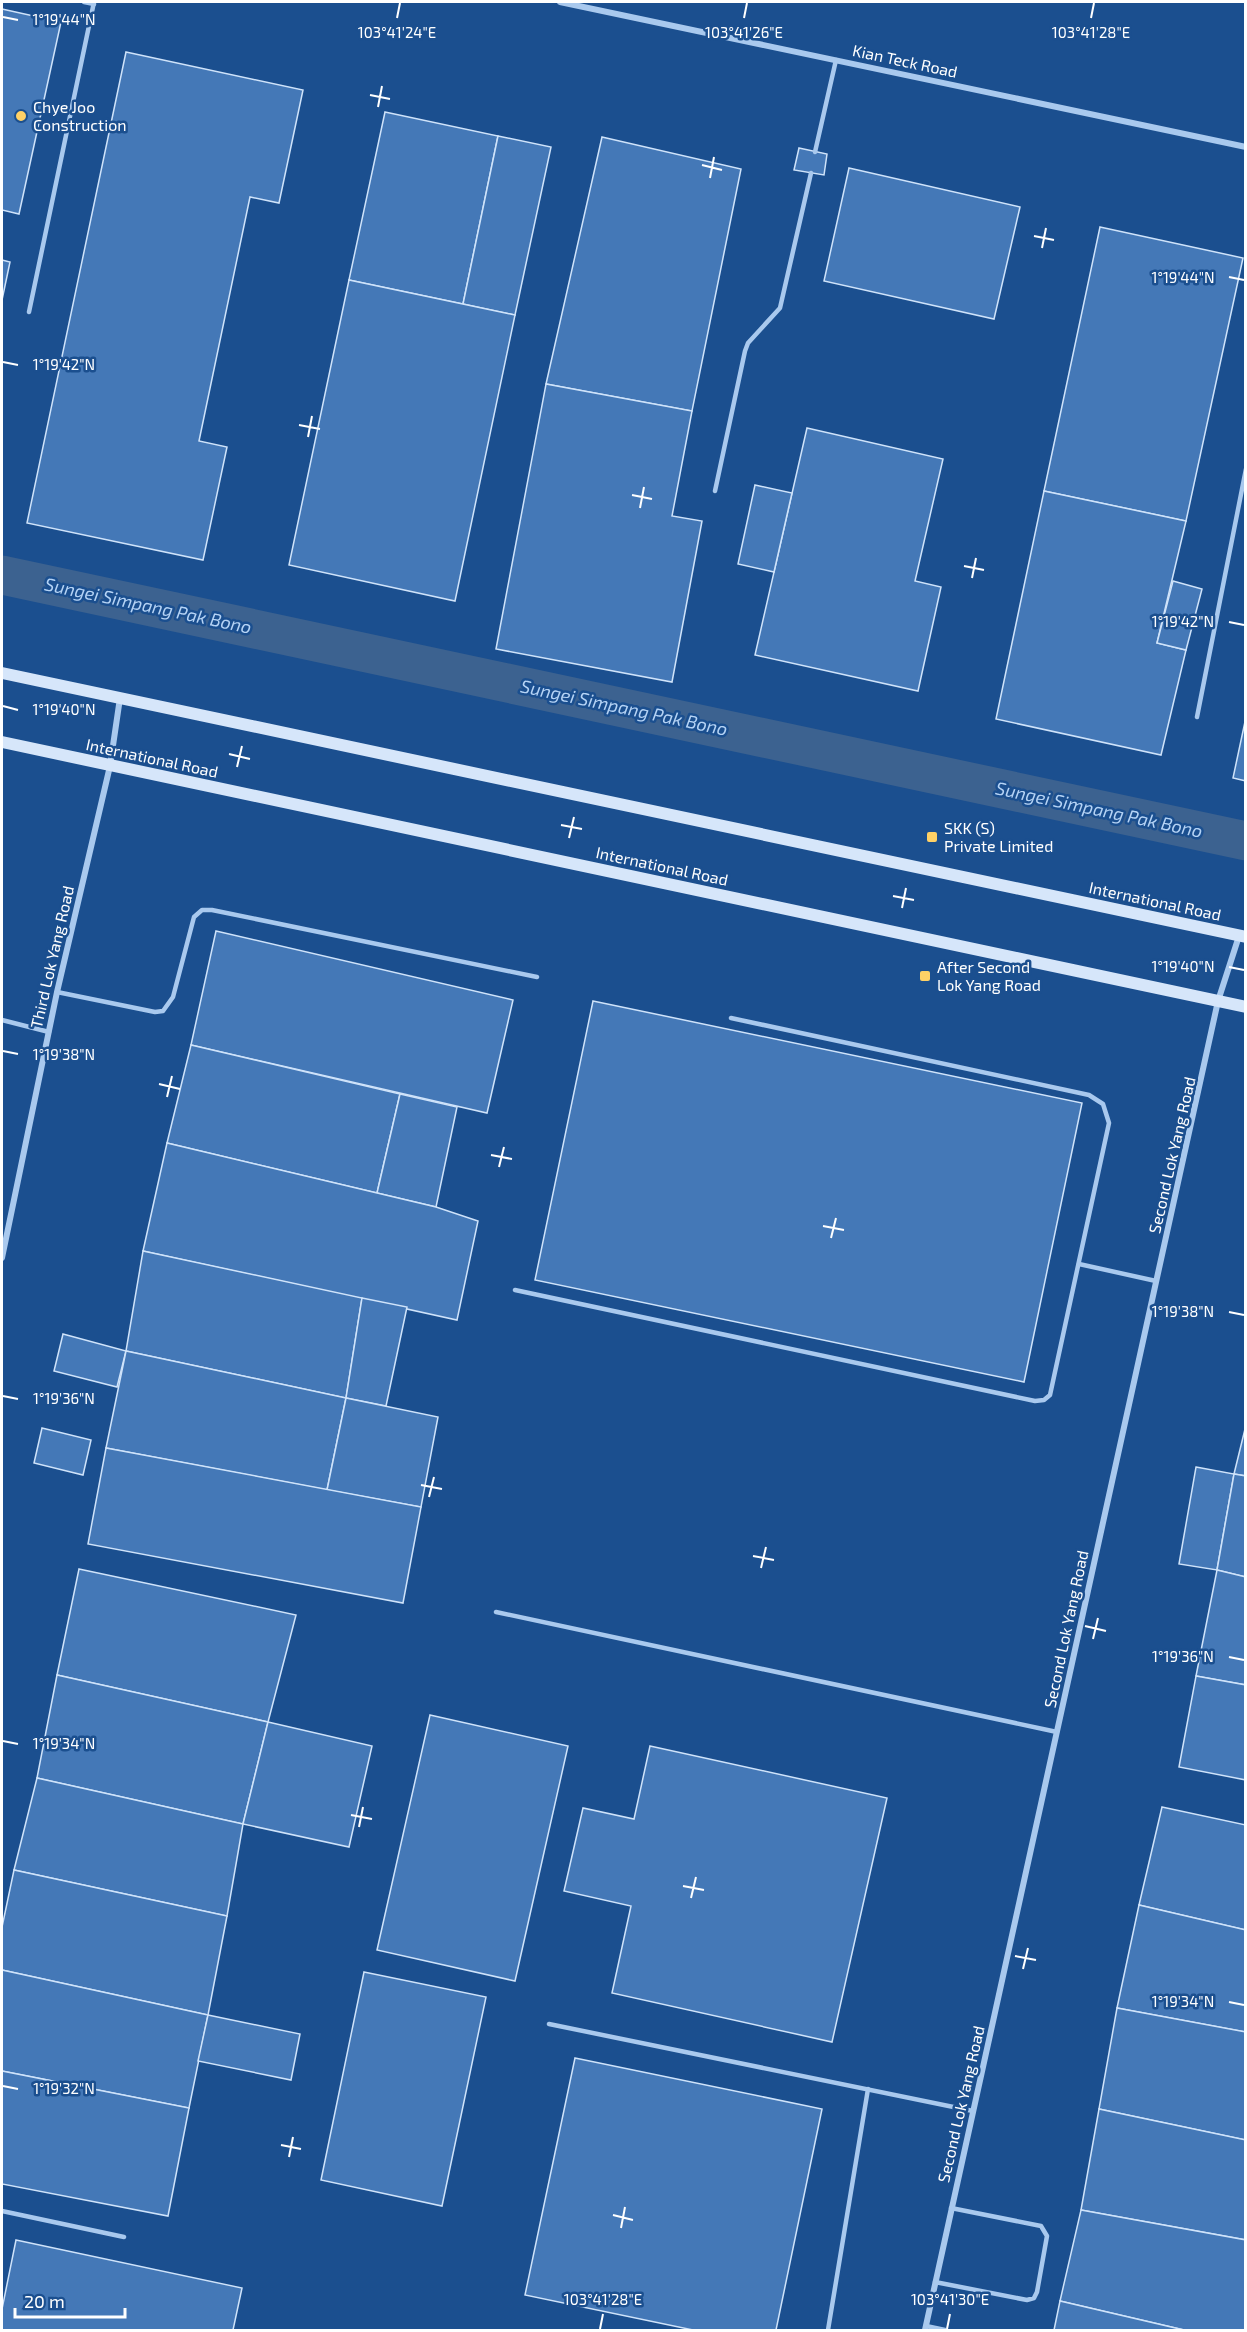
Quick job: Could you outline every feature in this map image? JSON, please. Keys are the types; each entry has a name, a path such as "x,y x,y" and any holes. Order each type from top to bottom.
{"main road":[{"name":"International Road","path":"2,674 1242,936"},
{"name":"International Road","path":"2,742 1245,1007"}],"street":[{"name":"Kian Teck Road","path":"560,2 1245,147"},
{"name":"Third Lok Yang Road","path":"2,1258 57,992 110,766 120,698"},
{"name":"Second Lok Yang Road","path":"925,2328 1218,1001 1242,936"}],"lane":[{"path":"29,312 94,3 84,2"},
{"path":"815,152 836,60"},
{"path":"715,491 745,351 748,343 780,308 783,300 811,173"},
{"path":"1197,717 1245,470"},
{"path":"57,992 155,1012 163,1011 174,997 189,926 202,910 212,910 537,977"},
{"path":"515,1290 1035,1401 1044,1400 1054,1388 1109,1123 1108,1112 1097,1098 731,1017"},
{"path":"2,1020 49,1032"},
{"path":"1080,1264 1156,1281"},
{"path":"496,1612 1057,1732"},
{"path":"549,2024 973,2110"},
{"path":"828,2331 868,2089"},
{"path":"935,2282 1028,2300 1034,2298 1036,2292 1047,2236 1041,2226 951,2208"},
{"path":"2,2211 124,2237"},
{"path":"925,2328 945,2331"}],"building":[{"name":"Chye Joo Construction","path":"2,9 61,22 19,214 2,210"},
{"path":"126,52 303,90 279,203 250,197 199,441 227,447 203,560 27,523"},
{"path":"385,112 498,136 463,304 349,280"},
{"path":"498,136 551,147 515,315 463,304"},
{"path":"602,137 741,169 692,411 546,384"},
{"path":"799,148 827,154 824,175 794,170"},
{"path":"849,168 1020,207 994,319 824,281"},
{"path":"1100,227 1243,258 1186,521 1044,491"},
{"path":"2,260 10,262 2,300"},
{"path":"349,280 515,315 455,601 289,565"},
{"path":"546,384 692,411 672,516 702,521 672,682 496,649"},
{"path":"807,428 943,459 915,581 941,587 918,691 755,655"},
{"path":"755,485 792,493 774,572 738,564"},
{"path":"1044,491 1186,521 1157,643 1186,650 1161,755 996,719"},
{"path":"1173,581 1202,589 1186,650 1157,643"},
{"path":"1246,717 1246,781 1233,778"},
{"path":"216,931 513,1000 487,1113 191,1045"},
{"path":"593,1001 1082,1103 1024,1382 535,1280"},
{"path":"191,1045 400,1094 377,1193 167,1143"},
{"path":"400,1094 457,1107 436,1207 377,1193"},
{"path":"167,1143 436,1207 478,1221 457,1320 143,1251"},
{"path":"143,1251 362,1298 346,1398 126,1351"},
{"path":"362,1298 407,1307 386,1406 346,1398"},
{"path":"63,1334 126,1351 117,1387 54,1371"},
{"path":"126,1351 346,1398 327,1490 106,1448"},
{"path":"346,1398 438,1417 421,1507 327,1490"},
{"path":"1246,1425 1246,1476 1234,1474"},
{"path":"42,1428 91,1440 83,1475 34,1463"},
{"path":"106,1448 421,1507 403,1603 88,1544"},
{"path":"1196,1467 1234,1474 1217,1570 1179,1564"},
{"path":"1234,1474 1246,1476 1246,1577 1217,1570"},
{"path":"79,1569 296,1615 268,1722 57,1675"},
{"path":"1217,1570 1246,1577 1246,1685 1196,1676"},
{"path":"57,1675 268,1722 243,1824 37,1778"},
{"path":"1196,1676 1246,1685 1246,1780 1179,1767"},
{"path":"430,1715 568,1746 515,1981 377,1950"},
{"path":"268,1722 372,1746 349,1847 243,1824"},
{"path":"650,1746 887,1798 832,2042 612,1993 631,1906 564,1891 583,1808 634,1819"},
{"path":"37,1778 243,1824 227,1916 14,1870"},
{"path":"1162,1807 1246,1825 1246,1930 1139,1905"},
{"path":"14,1870 227,1916 208,2015 2,1970 2,1927"},
{"path":"1139,1905 1246,1930 1246,2032 1117,2008"},
{"path":"2,1970 208,2015 189,2108 2,2071"},
{"path":"364,1972 486,1997 442,2206 321,2180"},
{"path":"1117,2008 1246,2032 1246,2140 1099,2109"},
{"path":"208,2015 300,2034 291,2080 198,2061"},
{"path":"575,2058 822,2109 776,2330 693,2330 525,2295"},
{"path":"2,2071 189,2108 168,2216 2,2184"},
{"path":"1099,2109 1246,2140 1246,2240 1081,2210"},
{"path":"1081,2210 1246,2240 1246,2330 1184,2330 1060,2301"},
{"path":"16,2240 242,2288 233,2330 2,2330 2,2309"},
{"path":"1060,2301 1184,2330 1054,2330"}],"waterway":[{"name":"Sungei Simpang Pak Bono","path":"2,575 1246,841"}],"place":[{"name":"Chye Joo Construction","path":"21,116"},
{"name":"SKK (S) Private Limited","path":"932,837"},
{"name":"After Second Lok Yang Road","path":"925,976"}]}
